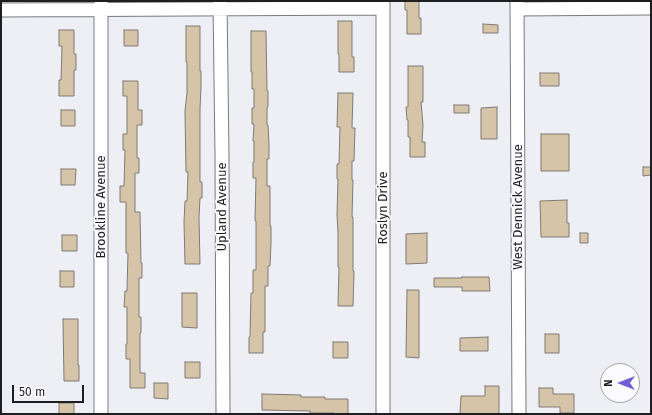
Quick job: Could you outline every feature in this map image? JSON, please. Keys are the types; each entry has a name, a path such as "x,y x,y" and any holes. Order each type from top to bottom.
{"street":[{"path":"1,10 101,5 383,5"},
{"name":"Brookline Avenue","path":"101,5 101,414"},
{"name":"Upland Avenue","path":"220,5 223,414"},
{"name":"Roslyn Drive","path":"383,5 383,414"},
{"path":"517,5 651,8"},
{"name":"West Dennick Avenue","path":"517,5 519,414"}],"building":[{"path":"405,1 419,1 421,34 407,34 407,10 405,10"},
{"path":"338,21 352,21 352,57 354,57 354,72 339,72"},
{"path":"483,24 498,25 498,33 483,33"},
{"path":"186,26 200,26 200,182 202,182 202,198 200,198 199,217 200,264 185,264 184,222 185,201 187,201 188,172 186,172 185,111 187,93"},
{"path":"59,30 74,30 76,70 74,70 74,96 59,96 62,46 59,46"},
{"path":"124,30 138,30 138,46 124,46"},
{"path":"251,31 266,31 268,91 267,125 269,143 269,159 267,159 267,186 270,186 271,242 270,266 268,266 268,286 265,286 265,332 263,332 263,353 249,353 251,293 253,293 253,270 256,270 256,178 253,178 254,124 252,124 252,108 254,108 254,89 252,89 251,72"},
{"path":"408,66 423,66 423,102 421,102 423,125 422,142 425,142 425,157 410,157 410,137 408,137 406,107 408,107"},
{"path":"540,73 559,73 559,86 540,86"},
{"path":"123,81 138,81 138,110 142,110 142,125 137,125 137,158 139,158 139,173 135,173 135,212 140,212 142,278 139,278 139,317 141,317 140,373 145,373 145,388 130,388 130,359 126,359 127,307 124,307 125,291 127,291 128,253 126,253 126,202 120,202 120,186 124,186 125,150 123,150 123,134 127,134 127,96 123,96"},
{"path":"338,93 353,93 352,128 355,128 354,161 352,161 354,271 353,306 338,306 339,267 337,164 339,164 340,127 337,127"},
{"path":"454,105 469,105 469,113 454,113"},
{"path":"497,107 497,139 481,139 481,108"},
{"path":"61,110 75,110 75,126 61,126"},
{"path":"541,134 569,134 569,171 541,171"},
{"path":"643,167 651,167 651,175 643,176"},
{"path":"61,169 76,169 75,185 61,185"},
{"path":"567,200 567,223 569,223 569,237 541,237 540,201"},
{"path":"427,233 427,263 406,264 406,234"},
{"path":"580,233 588,233 588,243 580,243"},
{"path":"62,235 77,235 77,251 62,251"},
{"path":"60,271 74,271 74,287 60,287"},
{"path":"489,277 490,291 462,291 462,287 434,287 434,278"},
{"path":"407,290 419,290 419,358 406,357"},
{"path":"182,293 197,293 197,328 182,327"},
{"path":"63,319 78,319 79,381 64,381"},
{"path":"545,334 559,334 559,353 545,353"},
{"path":"488,337 488,351 460,351 460,338"},
{"path":"333,342 348,342 348,358 333,358"},
{"path":"185,362 200,362 200,378 185,378"},
{"path":"154,383 168,383 168,399 154,398"},
{"path":"485,386 499,386 499,414 460,414 461,396 485,396"},
{"path":"539,388 553,388 553,394 574,394 574,413 560,413 560,407 539,407"},
{"path":"262,394 301,395 301,397 325,397 325,399 348,399 348,414 310,413 310,411 262,410"},
{"path":"59,403 74,403 74,414 59,414"}]}
